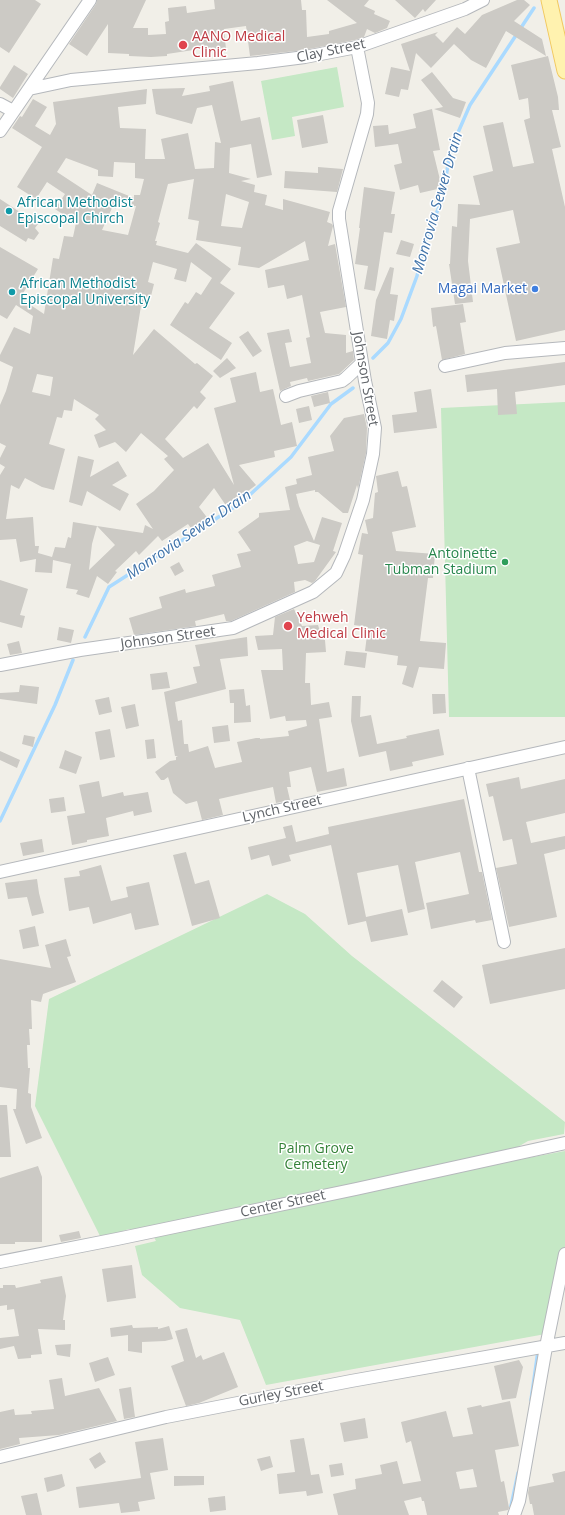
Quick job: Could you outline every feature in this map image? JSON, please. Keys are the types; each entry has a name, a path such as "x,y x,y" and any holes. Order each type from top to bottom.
{"main road":[{"path":"549,0 565,71"}],"street":[{"path":"0,131 90,0"},
{"name":"Clay Street","path":"29,89 71,80 305,58 357,47 465,9 483,0"},
{"name":"Johnson Street","path":"0,665 80,650 233,628 313,592 336,573 344,556 363,500 373,454 375,428 362,363 339,219 339,212 367,114 368,103 357,47"},
{"path":"0,104 13,111"},
{"path":"445,366 505,353 565,348"},
{"path":"286,396 299,390 342,380 362,363"},
{"name":"Lynch Street","path":"0,872 565,747"},
{"path":"468,768 504,942"},
{"name":"Center Street","path":"0,1262 356,1189 565,1142"},
{"path":"514,1515 519,1501 546,1347 565,1254"},
{"name":"Gurley Street","path":"0,1458 166,1417 351,1381 565,1343"}],"green space":[{"path":"337,67 344,107 292,117 295,136 272,140 261,81"},
{"name":"Antoinette Tubman Stadium","path":"565,402 565,717 449,717 441,408"},
{"name":"Palm Grove Cemetery","path":"267,894 305,914 352,956 565,1122 564,1134 528,1141 504,1155 506,1162 565,1151 565,1249 551,1333 266,1385 240,1320 180,1308 142,1275 135,1246 156,1241 151,1232 129,1229 101,1238 35,1106 49,999"}],"building":[{"path":"0,0 35,0 41,4 9,53 0,47"},
{"path":"97,0 146,0 133,28 148,28 148,35 166,34 165,22 169,21 168,8 186,6 187,13 215,9 214,0 301,0 302,10 306,10 307,37 329,34 329,31 357,23 327,0 369,0 364,6 375,11 374,14 390,21 387,28 375,33 367,29 364,37 355,40 304,50 250,56 246,26 224,29 226,49 211,51 210,49 200,49 167,54 167,56 151,57 108,53 108,24 87,56 69,44 96,4"},
{"path":"395,0 436,0 425,12 423,9 415,18"},
{"path":"517,0 524,0 530,5 514,21 542,39 546,56 506,31 486,68 471,60 454,44 431,68 416,53 408,90 401,89 399,97 385,94 391,67 410,71 401,44 438,32 435,35 443,43 457,27 465,34 482,15"},
{"path":"548,56 558,97 559,110 552,110 561,147 552,149 565,207 565,330 516,341 496,248 520,243 513,210 470,219 468,261 473,302 455,304 449,264 452,226 457,227 458,204 480,205 473,176 493,171 483,126 503,122 513,167 534,163 524,120 530,118 528,98 519,100 511,65"},
{"path":"14,65 28,74 13,98 0,89 0,87"},
{"path":"432,72 453,98 466,102 460,118 434,109 443,107 421,80"},
{"path":"233,81 241,121 260,117 272,175 257,178 251,144 230,148 229,173 251,179 241,181 255,185 254,192 267,195 265,205 283,210 283,199 330,212 327,222 333,226 328,246 335,244 346,307 320,312 325,333 346,335 346,353 353,351 354,360 339,374 308,381 307,378 290,382 291,386 280,391 267,333 289,329 292,342 285,343 290,367 311,363 306,338 310,337 302,295 287,299 284,285 268,288 265,270 309,260 305,241 259,268 238,265 241,247 196,240 199,221 188,219 194,179 168,184 158,222 160,223 155,241 157,241 156,245 188,253 196,243 231,269 220,283 235,293 209,328 232,343 221,360 170,325 185,302 188,304 196,292 201,295 212,278 191,262 186,282 174,279 177,269 153,262 148,282 154,284 148,308 141,306 133,355 154,329 195,364 197,363 213,376 200,392 206,398 197,409 194,406 165,439 183,458 208,443 234,485 214,408 236,402 230,378 256,372 260,392 273,389 281,425 292,422 297,446 274,451 275,457 239,465 256,485 227,507 214,488 199,507 209,520 193,531 188,524 162,541 158,536 139,555 136,551 115,571 117,572 108,584 97,576 89,598 76,594 78,590 66,588 71,564 53,560 52,573 35,572 36,559 20,562 16,539 0,540 0,475 5,467 0,464 0,458 6,446 0,443 0,405 13,367 0,361 0,355 14,327 30,334 33,316 16,305 7,319 0,315 0,247 38,269 20,298 44,314 53,258 59,259 64,236 73,237 76,223 55,209 65,194 47,182 36,199 17,187 42,147 12,128 20,116 22,117 33,99 47,107 35,126 50,135 56,124 53,102 147,89 146,104 118,107 120,128 146,129 145,159 165,159 161,139 188,133 195,169 214,168 215,142 221,143 212,105 197,108 192,124 156,114 152,89 185,88 182,96 210,91 209,86","holes":["66,158 98,170 98,176 113,177 114,162 135,163 135,178 144,179 140,195 134,195 134,198 97,183 92,195 57,172","226,194 249,202 242,228 221,226","118,205 136,206 128,235 102,230 112,208 116,209","37,374 53,377 50,396 32,392","74,399 99,415 95,419 106,430 94,435 99,448 115,442 126,452 141,433 168,456 164,459 174,470 154,491 136,504 153,529 145,525 143,533 73,522 71,538 68,537 65,548 55,547 52,557 38,553 39,546 35,546 33,517 6,519 11,485 19,489 25,478 42,487 54,490 65,449 49,444 57,417 62,418 64,410 72,411","97,526 115,545 89,570 92,544"]},
{"path":"432,109 440,150 433,151 442,188 420,193 418,185 400,190 394,165 402,163 398,144 375,147 373,126 388,125 389,134 416,128 413,114"},
{"path":"323,115 328,143 302,148 297,120"},
{"path":"318,167 343,169 337,192 284,188 285,171 318,173"},
{"path":"364,187 395,192 391,214 395,214 392,233 384,232 375,291 364,289 368,266 355,264"},
{"name":"African Methodist Episcopal Chirch","path":"0,199 38,224 35,228 39,233 34,240 28,238 26,242 0,226"},
{"path":"401,240 414,244 410,257 396,254"},
{"path":"390,267 394,268 390,294 398,295 394,321 390,320 387,339 371,336 376,300"},
{"path":"463,304 466,322 460,323 465,354 442,360 436,326 433,327 431,308"},
{"path":"248,331 262,351 253,357 239,337"},
{"path":"227,358 236,368 220,378 213,371"},
{"path":"565,362 565,385 515,392 517,414 498,415 497,389 467,392 465,375"},
{"path":"431,389 437,428 394,433 392,415 417,412 414,392"},
{"path":"328,392 330,403 314,407 311,396"},
{"path":"309,406 312,420 299,423 296,409"},
{"path":"364,414 367,428 366,453 358,489 357,485 348,513 343,513 318,492 315,492 315,490 296,494 299,506 314,541 322,517 342,523 333,551 336,552 315,581 312,583 305,580 294,582 295,592 231,621 226,621 224,614 195,621 196,626 134,635 129,618 162,608 159,597 185,589 186,593 215,586 212,575 241,567 237,554 251,551 238,532 259,517 259,513 290,510 285,487 297,484 296,479 312,475 308,457 334,451 330,436 344,418","holes":["307,541 320,545 314,562 298,564 294,546"]},
{"path":"78,456 94,460 90,477 118,461 127,476 112,485 129,494 120,511 87,491 82,506 69,502"},
{"path":"398,471 402,487 407,486 416,527 392,532 396,551 435,554 433,578 428,578 420,641 446,643 444,669 419,667 413,688 402,684 407,666 397,665 398,656 365,651 368,627 354,625 363,555 358,554 362,533 368,534 365,520 373,518 375,493 378,492 376,476"},
{"path":"179,562 184,571 175,576 170,567"},
{"path":"0,580 28,589 20,615 25,616 22,628 0,622"},
{"path":"294,609 302,626 318,625 322,638 325,640 326,652 306,653 305,683 310,683 311,705 329,702 332,717 319,719 327,772 344,768 347,786 317,792 311,767 289,772 291,787 287,787 290,800 276,803 273,787 219,799 223,815 202,820 197,801 186,804 173,793 168,777 161,780 155,772 170,761 176,760 176,757 178,756 175,756 164,692 197,683 193,667 200,666 195,645 247,637 248,656 220,659 226,689 175,702 178,721 182,720 184,744 188,744 189,752 208,746 215,768 242,762 237,742 256,738 260,739 289,736 288,731 307,726 306,720 286,721 285,716 270,719 261,670 283,670 282,649 258,650 255,636 273,635 275,617"},
{"path":"59,627 74,630 71,643 57,640"},
{"path":"19,641 22,653 10,655 7,644"},
{"path":"346,651 367,653 365,668 344,665"},
{"path":"167,672 170,688 152,690 150,674"},
{"path":"20,685 39,687 37,704 0,699 0,693 19,692"},
{"path":"244,689 246,706 250,705 251,722 234,723 234,703 230,703 229,690"},
{"path":"432,694 445,694 446,713 433,714"},
{"path":"352,696 361,696 360,717 371,715 377,744 407,738 406,736 439,729 444,755 412,762 413,766 390,771 386,751 359,757 351,721"},
{"path":"109,697 112,712 99,715 95,700"},
{"path":"135,704 139,726 126,729 121,707"},
{"path":"228,725 230,741 214,743 212,727"},
{"path":"110,729 115,757 100,760 95,732"},
{"path":"24,735 35,737 33,747 22,744"},
{"path":"154,739 156,758 147,759 145,740"},
{"path":"65,750 82,757 76,774 59,768"},
{"path":"0,751 20,760 17,768 0,760"},
{"path":"519,777 521,789 565,779 565,813 526,822 531,843 565,836 565,849 544,854 557,917 509,927 496,868 517,864 512,839 503,841 493,796 489,797 486,784"},
{"path":"99,781 102,797 123,792 124,796 148,792 152,812 134,816 133,811 106,818 109,836 87,840 87,842 72,845 67,816 85,813 79,785"},
{"path":"64,797 66,811 51,813 49,799"},
{"path":"464,799 479,872 482,872 492,920 476,923 475,920 431,929 426,903 469,894 460,852 415,862 425,909 408,913 398,865 357,873 366,917 402,909 408,935 371,942 366,921 348,925 331,845 289,855 291,861 272,866 269,855 251,860 248,847 286,838 283,827 292,825 296,842 329,834 328,827"},
{"path":"42,839 44,852 23,856 20,843"},
{"path":"186,852 195,884 209,880 220,918 192,926 173,855"},
{"path":"101,865 111,901 128,897 126,887 149,882 159,925 135,930 131,913 93,924 89,907 69,911 64,878 80,876 79,871"},
{"path":"37,879 44,913 32,916 27,897 8,899 5,883"},
{"path":"35,926 39,946 23,949 19,930"},
{"path":"66,939 71,956 67,957 76,982 43,994 41,1002 31,1000 32,1029 29,1029 30,1045 27,1045 28,1068 30,1068 28,1093 31,1094 31,1107 42,1138 26,1144 13,1109 16,1109 17,1089 0,1087 0,959 51,968 45,945"},
{"path":"565,948 565,989 490,1004 482,965"},
{"path":"442,980 463,997 454,1008 433,991"},
{"path":"0,1105 7,1105 11,1157 0,1157"},
{"path":"38,1166 42,1177 42,1242 15,1242 15,1244 0,1244 0,1178"},
{"path":"79,1231 81,1238 61,1242 59,1235"},
{"path":"132,1265 136,1298 107,1302 102,1269"},
{"path":"62,1276 66,1296 63,1320 65,1320 65,1330 38,1329 42,1354 31,1355 31,1358 18,1359 14,1346 0,1349 0,1338 19,1336 14,1309 7,1310 7,1305 0,1306 0,1288 3,1288 3,1285 15,1285 16,1288 41,1283 40,1280"},
{"path":"132,1325 133,1328 158,1327 158,1329 169,1326 173,1339 165,1341 142,1342 142,1353 128,1351 128,1335 111,1337 110,1328"},
{"path":"187,1328 196,1358 201,1355 203,1360 224,1352 238,1387 199,1403 186,1406 171,1366 184,1361 175,1331"},
{"path":"71,1344 70,1357 57,1355 55,1345"},
{"path":"108,1357 115,1375 95,1382 89,1363"},
{"path":"519,1360 523,1367 516,1398 502,1400 494,1366"},
{"path":"62,1378 65,1396 99,1388 117,1421 59,1435 19,1438 20,1444 0,1449 0,1412 14,1409 15,1415 32,1414 31,1411 54,1409 49,1380"},
{"path":"131,1387 135,1417 124,1419 119,1389"},
{"path":"510,1401 519,1446 495,1450 501,1482 504,1481 509,1508 508,1510 498,1512 499,1515 427,1515 424,1501 422,1501 421,1497 404,1501 409,1515 338,1515 333,1494 356,1489 355,1479 382,1474 380,1465 397,1461 403,1484 421,1481 411,1441 406,1443 401,1422 446,1411 453,1437 473,1434 467,1408 481,1405 482,1407","holes":["473,1469 477,1487 460,1489 456,1472"]},
{"path":"365,1418 368,1438 344,1442 340,1423"},
{"path":"163,1438 168,1470 150,1473 155,1499 138,1502 140,1511 121,1513 119,1503 79,1508 76,1487 141,1478 135,1442"},
{"path":"304,1438 311,1475 319,1474 323,1493 307,1496 306,1491 279,1494 277,1474 295,1472 290,1440"},
{"path":"100,1452 106,1462 95,1469 89,1459"},
{"path":"270,1456 273,1467 261,1471 257,1459"},
{"path":"342,1463 344,1475 331,1477 329,1465"},
{"path":"565,1471 565,1515 534,1515 528,1493 529,1487 554,1482 552,1474"},
{"path":"62,1474 65,1486 47,1492 44,1478"},
{"path":"174,1476 204,1476 204,1485 174,1486"},
{"path":"37,1493 42,1515 26,1515 21,1496"},
{"path":"225,1496 226,1510 210,1512 208,1498"}],"waterway":[{"name":"Monrovia Sewer Drain","path":"373,358 388,343 401,319 417,276 424,244 443,197 450,151 470,105 534,8"},
{"name":"Monrovia Sewer Drain","path":"85,637 109,587 242,502 291,457 331,404 353,388"},
{"name":"Monrovia Sewer Drain","path":"0,821 55,705 73,660"},
{"path":"531,1400 538,1351"},
{"path":"511,1506 518,1473"}],"place":[{"name":"AANO Medical Clinic","path":"183,45"},
{"name":"African Methodist Episcopal Chirch","path":"9,211"},
{"name":"Magai Market","path":"535,289"},
{"name":"African Methodist Episcopal University","path":"12,292"},
{"name":"Antoinette Tubman Stadium","path":"505,562"},
{"name":"Yehweh Medical Clinic","path":"288,626"}]}
